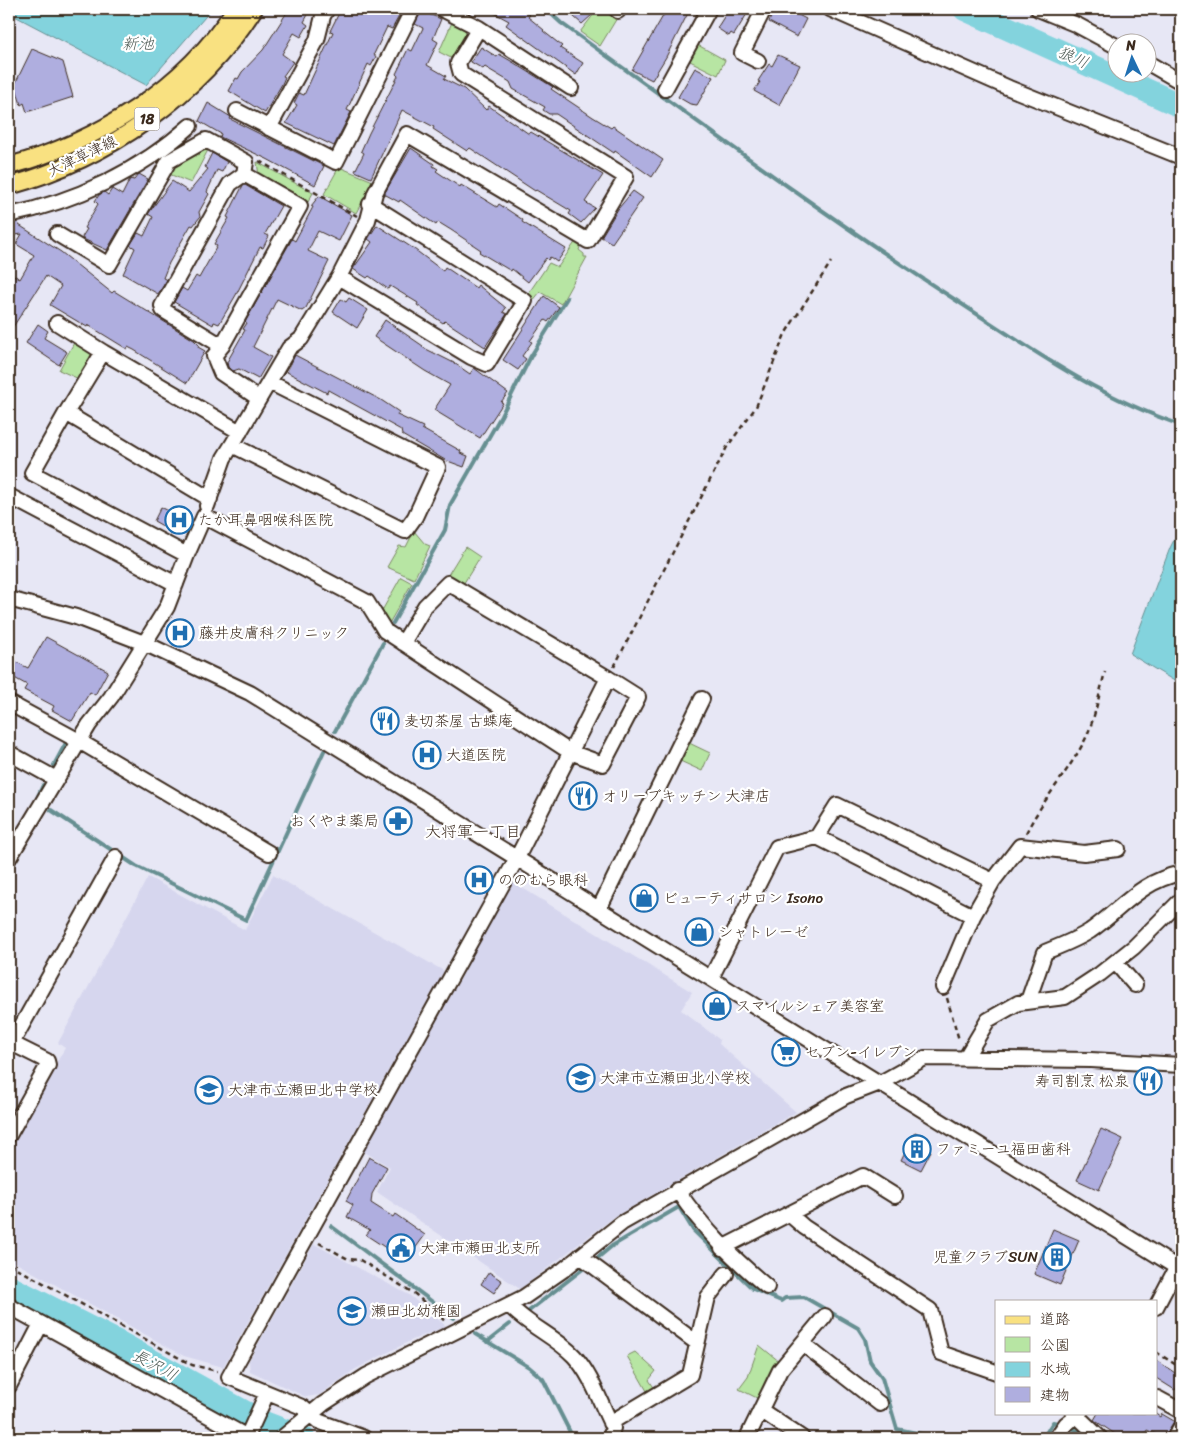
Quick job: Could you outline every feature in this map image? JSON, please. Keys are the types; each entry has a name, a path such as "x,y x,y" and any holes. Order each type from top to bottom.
{"main road":[{"name":"大津草津線","path":"9,166 53,152 88,137 139,105 187,66 235,9"},
{"name":"大津草津線","path":"9,186 51,172 84,157 134,129 161,110 203,74 254,9"}],"street":[{"path":"269,128 317,40 323,16 327,9"},
{"path":"238,111 336,162 413,9"},
{"path":"442,9 479,28 571,88"},
{"path":"665,89 709,9"},
{"path":"758,61 742,52 764,9"},
{"path":"830,9 1009,88 1181,158"},
{"path":"1038,9 1077,25 1108,42"},
{"path":"9,858 14,838 111,697 168,607 204,516 224,458 289,348 301,339 339,277 368,220 370,204 407,134 588,241 626,177 461,74 458,63 479,28"},
{"path":"1158,69 1181,82"},
{"path":"9,215 43,208 110,179 168,146 190,126"},
{"path":"58,234 109,265 169,161 206,140 300,206 222,346 214,356 221,373 258,398"},
{"path":"222,346 163,310 162,306 230,184 245,168"},
{"path":"339,277 471,357 486,364 525,301 370,204"},
{"path":"57,323 102,352 240,432"},
{"path":"102,352 32,473 187,555"},
{"path":"232,445 405,531 415,517 438,467 269,382"},
{"path":"66,413 210,498"},
{"path":"9,496 176,584"},
{"path":"204,516 367,602 385,631 403,643 570,752 603,764 638,696 448,583 425,606 403,643"},
{"path":"9,599 76,617 144,643 250,693 880,1083 1180,1265 1158,1304"},
{"path":"364,1438 308,1417 302,1407 230,1377 517,858 608,678"},
{"path":"599,909 702,699"},
{"path":"9,702 79,741 269,854"},
{"path":"9,753 56,779"},
{"path":"817,837 837,805 993,881"},
{"path":"711,978 777,847 817,837 973,916"},
{"path":"943,987 973,916 993,881 1020,846 1084,853 1118,849"},
{"path":"9,1135 48,1065 47,1061 10,1042 116,857"},
{"path":"1028,1001 1045,952 1072,941 1091,930 1161,877 1181,873"},
{"path":"968,1054 988,1020 1018,1003 1065,997 1116,962 1134,947 1181,900"},
{"path":"1116,962 1135,985"},
{"path":"282,1438 334,1397 390,1363 510,1305 586,1261 622,1223 677,1190 846,1096 880,1083 925,1058 968,1054 1181,1065"},
{"path":"722,1248 863,1176 895,1196"},
{"path":"677,1190 700,1223 722,1248 768,1287"},
{"path":"789,1214 804,1228 930,1310 941,1353 995,1372"},
{"path":"586,1261 696,1343"},
{"path":"610,1423 690,1375 708,1297 726,1274"},
{"path":"510,1305 520,1317 574,1355 583,1367 613,1428 610,1438"},
{"path":"9,1306 248,1437 266,1393"},
{"path":"747,1438 780,1370 825,1316"},
{"path":"9,1386 41,1324"},
{"path":"802,1344 880,1404"},
{"path":"1158,1399 1181,1411"},
{"path":"762,1410 802,1438"},
{"path":"1069,1423 1100,1438"},
{"path":"1174,1438 1181,1426"}],"path":[{"path":"245,168 251,157 365,220"},
{"path":"608,678 727,447 756,407 785,334 831,262"},
{"path":"1020,846 1036,812 1084,742 1091,727 1105,672"},
{"path":"943,987 962,1048 968,1054"},
{"path":"308,1237 348,1259 360,1260 407,1290 457,1330"},
{"path":"9,1264 192,1365 211,1368 230,1377"},
{"path":"1158,1353 1181,1368"}],"shaded area":[{"name":"大津市立瀬田北中学校","path":"273,875 444,971 223,1367 184,1356 9,1259 9,1145 65,1048 58,1043 148,877 245,930"},
{"name":"大津市立瀬田北小学校","path":"511,881 692,992 681,1010 720,1040 719,1044 796,1112 614,1217 520,1289 377,1192 390,1167 363,1151 463,974"},
{"name":"瀬田北幼稚園","path":"314,1244 409,1295 446,1326 410,1341 354,1370 319,1395 306,1397 250,1371 249,1361"}],"green space":[{"path":"598,9 604,9 617,18 600,46 580,32"},
{"path":"453,20 463,24 467,36 453,59 439,52"},
{"path":"696,44 725,60 718,75 688,60"},
{"path":"209,148 191,183 169,174 176,164 186,156"},
{"path":"257,162 313,193 308,202 259,176"},
{"path":"339,167 373,181 356,213 324,194"},
{"path":"576,241 581,244 579,250 584,254 584,257 587,257 561,304 540,292 532,302 526,297 549,263 558,267"},
{"path":"75,341 92,353 79,379 59,370"},
{"path":"414,531 425,544 430,546 414,579 387,567 399,546 406,547"},
{"path":"465,547 480,557 462,586 446,578"},
{"path":"401,577 412,583 387,627 379,616"},
{"path":"687,742 710,753 702,771 678,760"},
{"path":"759,1345 780,1362 761,1400 739,1389 748,1377"},
{"path":"635,1352 656,1371 649,1380 655,1389 653,1390 652,1388 647,1391 627,1356"}],"water":[{"name":"新池","path":"9,9 212,9 146,85 9,13"},
{"path":"1181,526 1181,685 1130,654 1170,548"}],"building":[{"path":"289,9 311,9 304,22 308,25 301,37 294,33 282,54 293,62 283,76 285,77 282,84 265,113 229,91 236,78 238,79 242,72 263,50"},
{"path":"341,9 403,9 392,29 387,27 374,54 376,57 371,66 368,64 347,110 351,112 334,146 286,123 297,105 294,103 299,93 304,95 333,32 330,31"},
{"path":"487,9 523,9 530,15 528,17 562,46 560,48 583,63 576,75 506,25 509,21"},
{"path":"565,9 587,9 593,14 582,24"},
{"path":"667,9 690,9 652,80 632,70"},
{"path":"729,9 750,9 734,35 731,33 729,36 717,28"},
{"path":"774,9 787,9 806,19 797,37 769,22"},
{"path":"421,11 441,19 433,39 438,42 427,65 446,76 444,79 464,89 486,110 489,106 529,134 531,132 603,175 585,202 595,208 581,223 569,214 571,211 535,191 470,148 467,151 433,129 434,127 402,110 371,178 355,171 364,153 361,151 369,133 398,76 396,74 408,49 412,51 423,28 415,24"},
{"path":"481,47 497,57 499,54 553,87 551,89 593,117 611,128 613,126 663,160 652,177 556,114 549,114 543,110 545,107 513,89 510,82 485,67 483,69 471,62"},
{"path":"32,49 63,62 73,97 27,112 24,103 21,105 15,84"},
{"path":"778,55 800,65 779,105 754,91 769,64 772,66"},
{"path":"695,68 713,77 697,105 690,104 678,97"},
{"path":"208,103 231,117 230,119 324,166 315,185 267,159 220,137 221,134 199,121"},
{"path":"411,148 434,164 433,166 438,169 436,171 460,187 461,185 497,207 499,204 523,220 522,222 566,249 557,262 550,257 548,260 546,258 528,282 512,269 511,271 479,252 481,250 438,222 436,225 400,200 399,202 384,194"},
{"path":"212,153 227,162 222,172 217,170 207,192 209,194 199,212 200,217 193,226 191,225 169,263 163,278 167,280 158,294 123,274 135,248 130,245 138,233 144,236 153,217 148,214 172,181 189,192 208,169 205,167"},
{"path":"139,174 148,179 107,250 83,239 82,237 87,229 84,228 98,204 95,201 99,195 104,192 108,195 112,189 122,195 130,179 134,180"},
{"path":"245,185 281,206 265,234 269,236 263,248 260,247 219,324 214,322 213,325 174,302 182,288 187,291 196,276 199,278 217,246 214,244 229,218 227,217 242,187"},
{"path":"633,191 643,198 612,243 601,237 618,209"},
{"path":"319,196 352,215 339,241 318,231 308,251 329,261 306,308 302,311 277,299 253,347 271,357 258,379 239,369 233,371 228,367 227,362 245,330 243,329 247,323 245,322 292,239 295,241 313,207 311,206"},
{"path":"18,222 19,225 61,252 112,293 114,291 194,340 199,345 198,347 205,351 187,383 134,350 128,347 127,349 50,305 61,286 46,276 9,333 9,272 20,279 34,255 16,244 22,234 9,236 9,224"},
{"path":"377,225 443,271 445,267 476,288 478,285 506,308 503,312 507,314 485,347 445,321 443,323 417,305 418,303 390,286 388,289 369,276 367,278 353,269 372,242 368,239"},
{"path":"544,296 559,307 548,322 545,320 530,341 532,342 522,356 526,359 518,370 503,360"},
{"path":"349,298 368,310 357,328 333,312 341,299 346,302"},
{"path":"385,320 422,347 454,363 470,374 474,368 508,393 480,438 434,410 450,385 425,371 374,337"},
{"path":"38,324 48,331 44,338 67,352 59,365 26,343"},
{"path":"295,355 381,400 399,412 397,415 423,427 422,429 461,451 460,453 468,456 464,467 445,460 402,435 401,430 328,390 327,393 287,372"},
{"path":"161,507 182,518 175,533 154,521"},
{"path":"46,637 108,671 95,695 90,692 72,721 52,710 54,706 24,690 27,685 9,675 9,658 28,668"},
{"path":"1101,1129 1123,1139 1099,1190 1077,1180"},
{"name":"ファミーユ福田歯科","path":"915,1132 928,1138 924,1148 931,1151 921,1170 901,1160"},
{"path":"369,1157 387,1167 372,1194 371,1203 393,1217 395,1214 425,1235 406,1261 366,1235 370,1230 347,1217 353,1205 346,1201"},
{"name":"児童クラブSUN","path":"1053,1229 1079,1240 1060,1285 1034,1274"},
{"path":"489,1272 502,1281 494,1293 481,1284"},
{"path":"1158,1361 1181,1377 1181,1389 1177,1387 1175,1390 1158,1379"},
{"path":"1097,1414 1156,1414 1160,1417 1162,1414 1174,1421 1164,1438 1147,1430 1142,1438 1121,1438 1094,1420"}],"waterway":[{"path":"546,9 561,23 804,198 1009,335 1091,385 1120,400 1181,425"},
{"name":"狼川","path":"965,9 1181,106"},
{"path":"393,623 445,530 450,505 501,416 531,356 567,298"},
{"path":"335,731 383,643"},
{"path":"54,765 67,741 65,739"},
{"path":"51,810 136,866 246,920 324,751"},
{"path":"36,800 43,785"},
{"path":"594,1261 612,1246 679,1207 693,1230 753,1289 781,1301 785,1298 804,1297 858,1328 865,1339 870,1361 882,1378 897,1429 941,1438"},
{"path":"331,1226 454,1318"},
{"path":"529,1311 588,1265"},
{"name":"長沢川","path":"9,1287 121,1344 264,1423 303,1438"},
{"path":"487,1342 510,1324"},
{"path":"475,1334 529,1367 543,1379 573,1438"},
{"path":"1043,1438 1053,1422 1061,1424"},
{"path":"1068,1427 1086,1434 1089,1438"}],"place":[{"name":"たか耳鼻咽喉科医院","path":"179,520"},
{"name":"藤井皮膚科クリニック","path":"180,633"},
{"name":"麦切茶屋 古蝶庵","path":"385,721"},
{"name":"大道医院","path":"427,755"},
{"name":"オリーブキッチン 大津店","path":"583,796"},
{"name":"おくやま薬局","path":"398,821"},
{"name":"ののむら眼科","path":"479,880"},
{"name":"ビューティサロン Isono","path":"644,898"},
{"name":"シャトレーゼ","path":"699,932"},
{"name":"スマイルシェア美容室","path":"717,1006"},
{"name":"セブン-イレブン","path":"786,1052"},
{"name":"大津市立瀬田北小学校","path":"581,1078"},
{"name":"寿司割烹 松泉","path":"1148,1081"},
{"name":"大津市立瀬田北中学校","path":"209,1090"},
{"name":"ファミーユ福田歯科","path":"917,1149"},
{"name":"大津市瀬田北支所","path":"401,1248"},
{"name":"児童クラブSUN","path":"1057,1257"},
{"name":"瀬田北幼稚園","path":"352,1311"}],"district":[{"name":"大将軍一丁目","path":"473,831"}]}
